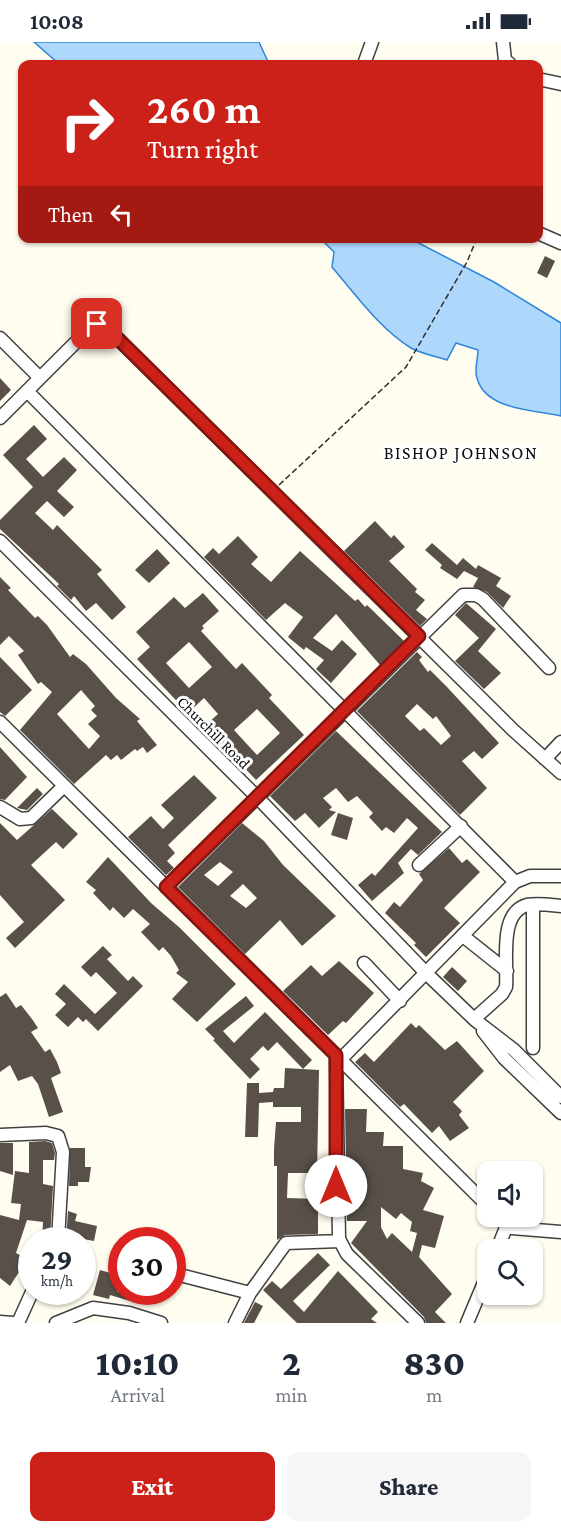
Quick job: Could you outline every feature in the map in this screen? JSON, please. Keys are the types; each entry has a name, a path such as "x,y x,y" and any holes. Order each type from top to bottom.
{"street":[{"path":"365,60 372,42"},
{"path":"503,42 505,60"},
{"path":"543,80 561,84"},
{"path":"543,235 561,243"},
{"path":"0,418 92,326 106,327 419,636 561,772"},
{"path":"0,338 40,378"},
{"path":"27,391 346,709 515,882"},
{"name":"Churchill Road","path":"0,541 257,797 427,975 474,1019"},
{"path":"166,887 456,599 463,595 476,595 549,668"},
{"path":"0,722 477,1195"},
{"path":"545,759 561,742"},
{"path":"0,807 20,819 31,818 64,786"},
{"path":"419,865 461,826"},
{"path":"418,1323 347,1254 340,1241 337,1229 338,1057 427,975 515,882 530,876 561,876"},
{"path":"533,904 533,1048"},
{"path":"474,1019 502,994 506,987 508,924 514,912 533,904 561,906"},
{"path":"464,936 507,971"},
{"path":"364,963 400,1001"},
{"path":"474,1019 514,1050 561,1097"},
{"path":"474,1019 504,1058 561,1113"},
{"path":"0,1135 46,1133 58,1136 63,1152 59,1227"},
{"path":"513,1227 519,1230 561,1232"},
{"path":"235,1323 250,1293 286,1243 340,1241"},
{"path":"186,1277 250,1293"},
{"path":"467,1323 477,1299"},
{"path":"18,1323 26,1305"},
{"path":"56,1323 93,1308 129,1313 161,1323"},
{"path":"0,1322 13,1323"}],"path":[{"path":"272,492 406,367 467,262 475,243"}],"water":[{"path":"34,42 259,42 267,60 54,60"},
{"path":"325,243 419,243 494,282 561,323 561,416 512,407 490,397 482,389 476,375 478,350 456,343 447,360 411,348 389,331 368,310 332,267 334,252"}],"building":[{"path":"545,256 555,261 547,278 537,273"},
{"path":"0,378 11,390 0,401"},
{"path":"34,425 47,439 26,459 43,477 64,457 77,470 57,491 74,507 64,517 47,501 35,513 53,530 57,525 102,570 97,574 126,607 112,620 96,603 86,611 74,596 71,600 57,586 59,584 0,529 0,520 33,487 3,455"},
{"path":"375,521 391,538 394,535 405,547 389,561 417,589 415,592 425,600 416,610 427,619 420,626 344,551"},
{"path":"238,536 258,557 251,564 271,582 300,551 355,601 358,599 365,607 367,605 404,641 380,665 336,614 313,638 332,651 342,640 357,654 331,683 316,669 324,660 306,647 304,650 288,637 303,617 285,603 266,620 204,557 213,548 219,554"},
{"path":"432,543 457,565 463,558 476,569 478,565 501,578 496,586 511,596 503,608 487,592 473,587 478,578 464,571 457,579 440,568 442,565 425,550"},
{"path":"157,549 170,563 149,583 135,570"},
{"path":"0,577 11,588 8,590 35,618 38,616 47,625 70,657 73,654 86,664 116,698 140,719 137,721 157,745 147,753 143,747 137,751 135,749 121,760 117,755 111,760 106,755 74,784 20,730 52,692 41,682 38,684 18,655 24,651 9,636 0,645","holes":["81,690 95,706 91,710 97,716 88,724 100,736 89,749 57,714"]},
{"path":"203,593 219,611 202,626 204,628 201,631 236,669 242,663 272,695 269,698 304,735 256,780 205,726 218,714 204,698 188,713 137,659 150,647 136,632 174,597 185,608","holes":["189,642 212,667 189,688 166,663","257,709 280,733 257,755 234,730"]},
{"path":"466,603 496,629 478,651 501,673 484,689 455,661 479,638 455,615"},
{"path":"417,652 422,657 419,660 428,672 430,670 447,687 499,743 482,759 474,751 462,761 487,788 460,815 357,711","holes":["417,704 433,719 436,716 451,736 441,745 424,728 420,731 405,716"]},
{"path":"0,657 32,690 5,716 0,712"},
{"path":"336,731 442,832 418,855 411,849 398,863 404,873 372,901 358,885 372,873 375,876 418,828 407,818 394,833 386,827 382,831 369,817 373,813 357,796 348,802 336,788 323,798 332,807 329,810 336,812 319,828 305,813 295,821 270,796"},
{"path":"0,747 27,777 5,800 0,799"},
{"path":"194,775 217,798 168,845 175,853 167,861 174,868 166,875 128,837 151,816 163,829 174,818 161,805"},
{"path":"37,788 43,794 27,810 17,808"},
{"path":"52,809 78,834 63,849 56,842 31,865 65,900 15,948 6,938 24,922 0,895 0,823 17,840"},
{"path":"338,813 353,818 347,840 331,835"},
{"path":"242,823 264,841 283,865 336,916 302,946 280,920 245,954 178,887","holes":["220,862 233,872 218,886 204,875","243,884 257,898 246,908 230,896"]},
{"path":"449,848 462,863 467,859 480,872 444,908 460,923 426,957 414,945 416,943 385,913 394,902 400,907 423,880 419,874"},
{"path":"108,857 151,903 180,928 236,984 197,1022 172,999 188,982 176,973 179,970 163,947 159,951 141,932 150,924 133,909 124,918 113,907 110,911 93,893 96,890 86,882"},
{"path":"103,946 112,955 107,959 128,981 133,976 143,986 98,1031 86,1019 83,1022 78,1017 68,1027 55,1015 66,1004 55,994 64,984 95,1014 117,993 96,972 91,977 81,967"},
{"path":"339,961 374,993 346,1023 343,1021 328,1035 283,991 311,965 322,976"},
{"path":"452,967 467,981 458,991 443,977"},
{"path":"6,993 16,1008 21,1005 32,1019 38,1028 31,1032 45,1052 50,1049 57,1062 61,1073 51,1078 63,1112 49,1117 38,1084 32,1076 18,1081 10,1065 0,1072 0,997"},
{"path":"246,996 254,1006 223,1031 234,1043 265,1012 312,1060 303,1069 277,1042 268,1051 263,1046 250,1059 260,1069 250,1079 213,1040 215,1039 205,1029"},
{"path":"411,1023 416,1028 419,1025 445,1050 457,1041 484,1071 453,1102 462,1111 459,1115 469,1128 450,1141 439,1126 432,1133 404,1104 400,1107 355,1062 365,1053 374,1062"},
{"path":"285,1068 319,1070 317,1173 288,1173 287,1198 318,1199 318,1234 285,1235 277,1240 277,1166 274,1166 276,1122 301,1122 301,1107 273,1107 273,1102 259,1103 258,1137 245,1137 247,1083 259,1083 259,1093 273,1092 274,1088 284,1088"},
{"path":"345,1109 367,1109 366,1132 384,1132 383,1146 403,1146 403,1169 423,1173 421,1181 434,1188 423,1210 444,1216 435,1248 422,1245 419,1257 452,1294 435,1312 446,1323 426,1323 424,1317 351,1243 367,1221 347,1221","holes":["381,1207 396,1219 401,1213 412,1222 410,1231 417,1233 412,1252 392,1233 387,1239 381,1227"]},
{"path":"29,1142 52,1143 55,1153 54,1160 43,1160 43,1184 53,1186 51,1227 43,1227 43,1222 27,1220 25,1227 18,1227 16,1253 18,1254 18,1274 10,1286 0,1278 0,1215 19,1220 21,1204 11,1203 15,1171 29,1173"},
{"path":"0,1143 13,1143 13,1175 0,1171"},
{"path":"70,1148 85,1148 85,1167 91,1167 89,1182 78,1182 78,1186 69,1186"},
{"path":"68,1211 77,1214 75,1221 97,1226 96,1231 96,1227 67,1227"},
{"path":"318,1253 330,1265 293,1301 304,1312 338,1271 378,1312 371,1319 377,1323 297,1323 263,1290 272,1281 281,1289"},
{"path":"100,1270 108,1272 108,1299 96,1296"},
{"path":"255,1302 263,1306 254,1323 244,1323"}],"district":[{"name":"BISHOP JOHNSON","path":"461,453"}],"route":[{"path":"97,324 106,327 419,636 166,887 336,1055 336,1186"}]}
